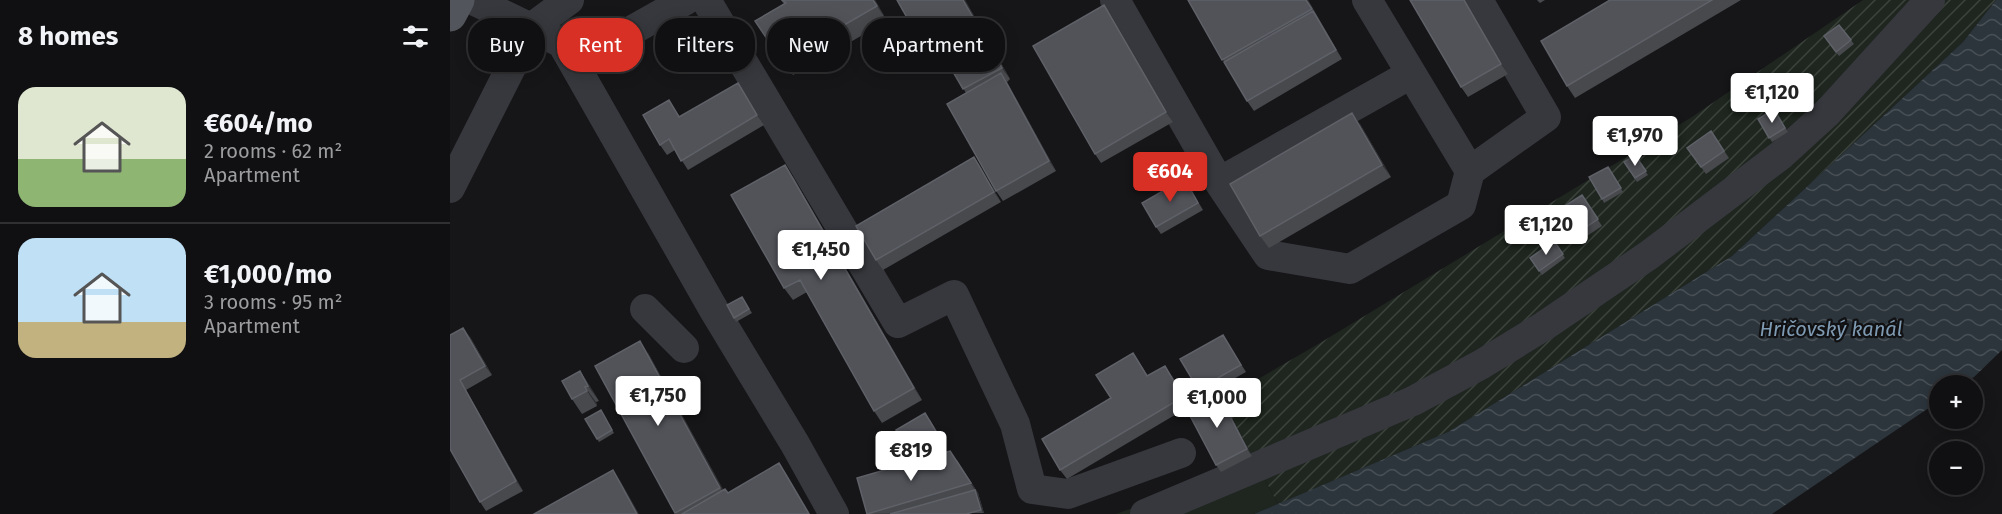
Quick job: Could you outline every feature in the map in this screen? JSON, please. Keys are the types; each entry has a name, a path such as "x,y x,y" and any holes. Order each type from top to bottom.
{"main road":[{"path":"450,15 458,0"}],"lane":[{"path":"472,0 510,18"},
{"path":"545,18 569,0"},
{"path":"643,24 686,0"},
{"path":"706,0 898,323 954,296 1015,424 1032,489 1068,494 1181,453"},
{"path":"1115,0 1219,182 1268,255 1350,269 1461,206 1470,171 1546,117 1478,0"},
{"path":"1367,0 1470,171"},
{"path":"1144,514 1413,401 1482,364 1544,326 1649,255 1780,155 1827,113 1930,0"},
{"path":"450,188 509,72"},
{"path":"579,72 714,310 795,444 834,514"},
{"path":"1219,182 1412,74"},
{"path":"645,309 684,348"}],"shaded area":[{"path":"1863,0 1996,0 1963,42 1732,256 1448,432 1278,504 1222,400 1692,117"},
{"path":"1253,458 1278,504 1254,514 1116,514 1160,498"}],"water":[{"name":"Hričovský kanál","path":"1996,0 2002,0 2002,350 1976,375 1929,375 1929,408 1772,514 1254,514 1448,432 1732,256 1963,42"}],"building":[{"path":"782,0 873,0 877,6 850,22 850,18 767,18 767,39 755,21 786,3"},
{"path":"897,0 963,0 973,18 907,18"},
{"path":"1188,0 1306,0 1312,9 1222,60"},
{"path":"1410,0 1464,0 1501,64 1461,87"},
{"path":"1610,0 1712,0 1567,86 1541,41"},
{"path":"1104,5 1166,112 1095,154 1033,46"},
{"path":"1313,11 1336,50 1247,101 1224,62"},
{"path":"1839,25 1851,40 1836,52 1824,36"},
{"path":"953,72 995,72 963,89"},
{"path":"1001,73 1049,161 996,191 947,104"},
{"path":"738,83 757,115 681,161 669,139 660,145 643,115 669,100 679,117"},
{"path":"1774,109 1785,128 1769,138 1758,119"},
{"path":"1352,113 1382,165 1260,236 1230,184"},
{"path":"1711,131 1724,151 1701,167 1687,148"},
{"path":"1635,155 1646,171 1635,178 1624,162"},
{"path":"974,157 994,192 876,260 856,226"},
{"path":"785,165 914,388 874,411 800,280 784,288 731,195"},
{"path":"1608,167 1621,188 1602,199 1589,177"},
{"path":"1180,181 1183,186 1187,183 1198,203 1156,227 1142,203"},
{"path":"1582,195 1598,219 1576,234 1560,209"},
{"path":"1554,241 1563,254 1539,271 1530,258"},
{"path":"742,297 749,309 734,318 727,305"},
{"path":"463,328 485,366 460,380 516,481 480,502 450,449 450,335"},
{"path":"1223,335 1241,365 1198,389 1180,359"},
{"path":"640,341 720,488 675,513 595,366"},
{"path":"1133,353 1147,376 1165,366 1183,397 1060,470 1042,439 1111,398 1096,375"},
{"path":"580,371 588,386 585,387 587,391 572,399 562,381"},
{"path":"1218,393 1247,449 1216,465 1187,410"},
{"path":"601,410 612,430 597,439 585,419"},
{"path":"925,413 937,433 907,450 896,430"},
{"path":"950,451 971,483 867,514 857,478"},
{"path":"779,463 809,514 682,514 725,489 728,493"},
{"path":"613,470 637,514 534,514"},
{"path":"975,490 981,510 966,514 890,514"}]}
